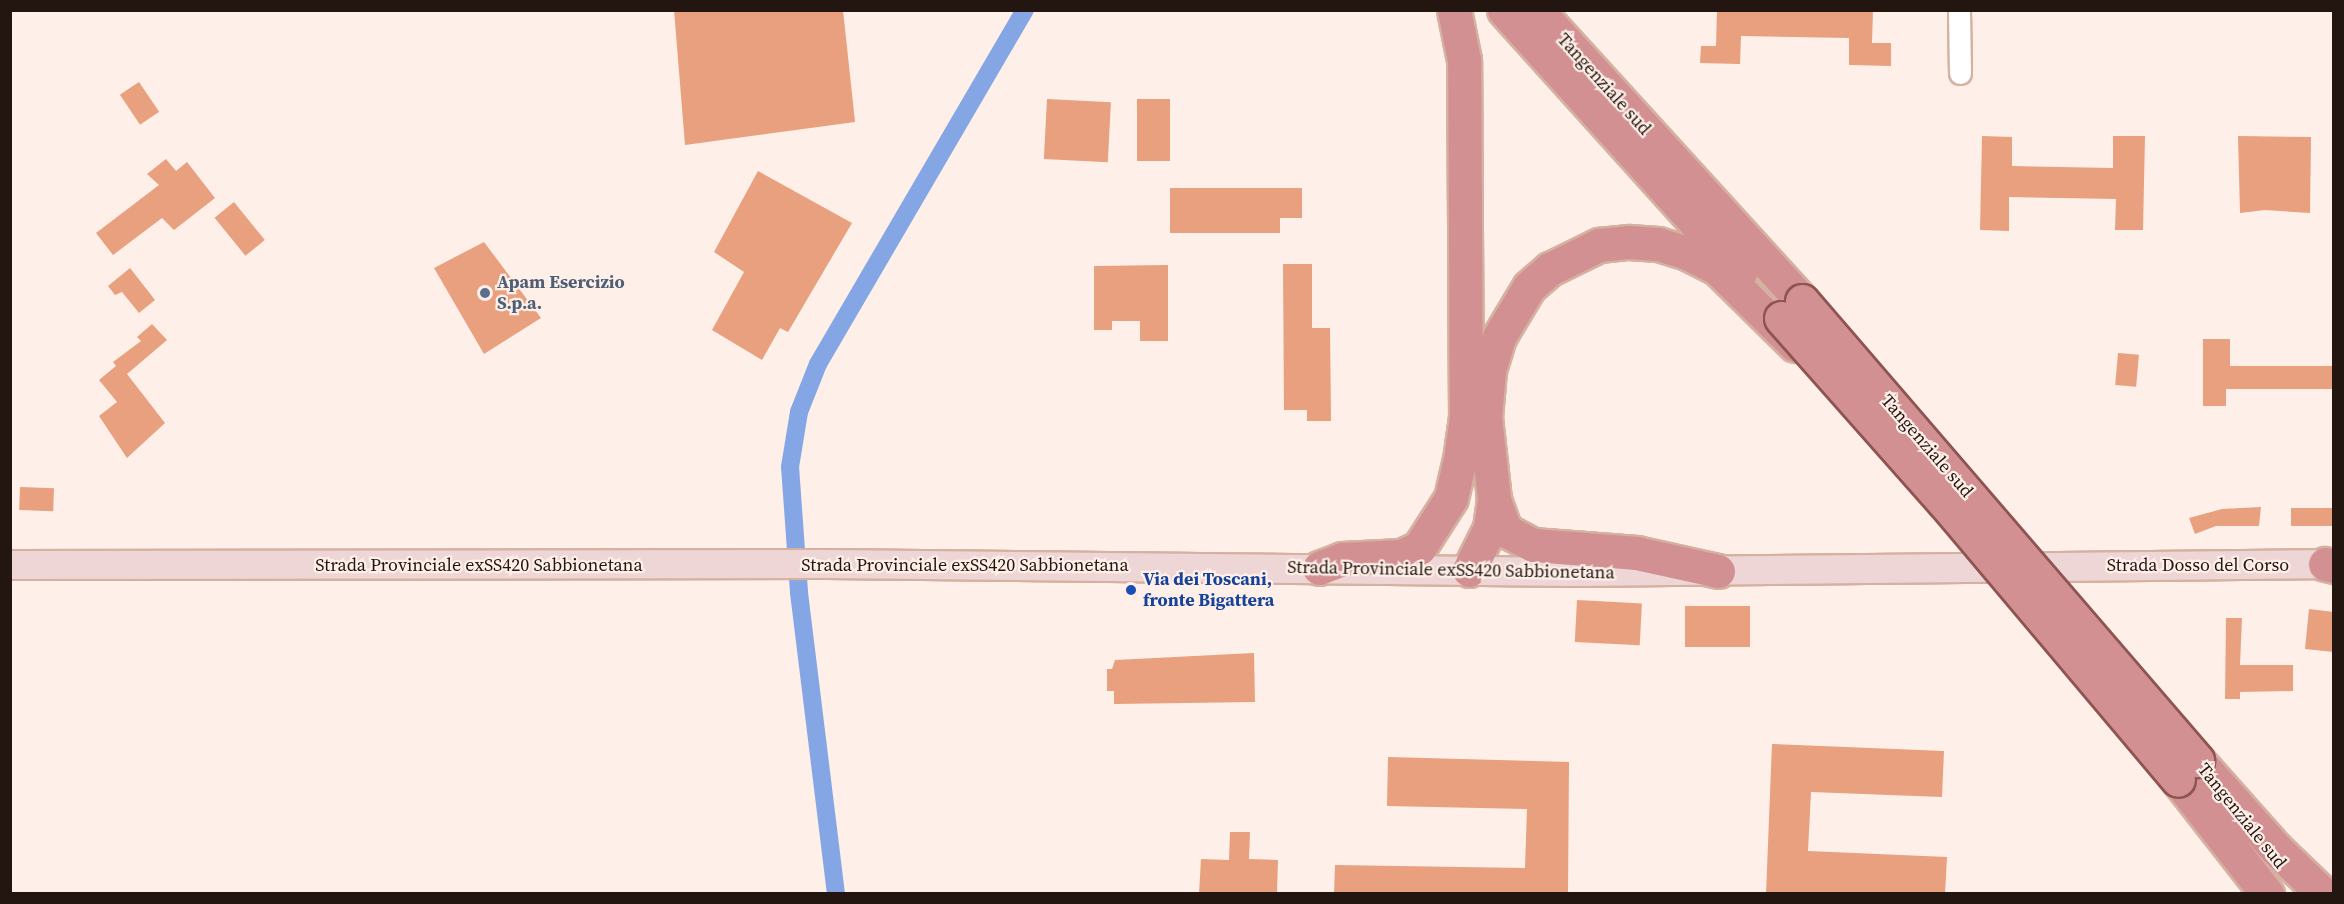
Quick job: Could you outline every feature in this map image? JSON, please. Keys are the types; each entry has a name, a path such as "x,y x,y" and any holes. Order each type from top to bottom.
{"highway":[{"path":"1454,10 1464,60 1466,417 1450,498 1454,530 1469,570"},
{"name":"Tangenziale sud","path":"1504,10 1786,314 2188,770 2267,894"},
{"name":"Tangenziale sud","path":"1537,10 1786,314 1944,502 2304,894"},
{"path":"1718,571 1637,554 1564,551 1533,545 1505,530 1494,499 1485,417 1489,370 1499,337 1528,287 1572,256 1599,245 1629,242 1658,244 1687,253 1718,269 1786,314"},
{"path":"1319,568 1342,559 1401,556 1419,548 1450,498"},
{"path":"1469,570 1490,528 1494,499"},
{"path":"2188,770 2323,894"}],"main road":[{"name":"Strada Provinciale exSS420 Sabbionetana","path":"10,565 827,564 1718,571 2063,565"},
{"name":"Strada Dosso del Corso","path":"2063,565 2331,565"}],"street":[{"path":"1959,10 1960,73"}],"building":[{"path":"674,10 843,10 855,122 685,145"},
{"path":"1717,10 1873,10 1872,43 1891,43 1891,66 1849,65 1849,38 1741,36 1740,64 1700,63 1701,46 1716,46"},
{"path":"139,82 159,112 140,125 120,95"},
{"path":"1047,99 1111,102 1108,162 1044,159"},
{"path":"1137,99 1170,99 1170,161 1137,161"},
{"path":"1982,136 2012,137 2012,166 2113,168 2113,136 2145,136 2143,230 2115,230 2116,199 2009,197 2009,231 1980,230"},
{"path":"2238,136 2311,137 2310,213 2265,210 2240,213"},
{"path":"166,159 176,171 187,162 215,198 174,230 162,218 113,255 96,233 159,185 147,174"},
{"path":"758,171 852,223 788,332 780,328 762,360 712,330 744,272 714,252"},
{"path":"1170,188 1302,188 1302,218 1280,218 1280,233 1170,233"},
{"path":"234,202 265,240 245,256 215,218"},
{"name":"Apam Esercizio S.p.a.","path":"484,242 541,318 484,354 434,268"},
{"path":"1283,264 1312,264 1312,328 1330,328 1331,421 1307,421 1307,410 1284,410"},
{"path":"1168,265 1168,341 1140,341 1140,321 1112,321 1112,330 1094,330 1094,266"},
{"path":"130,268 155,300 139,313 122,292 115,295 108,286"},
{"path":"152,324 167,340 127,374 165,423 127,458 99,416 117,402 99,380 116,366 113,362 141,341 137,337"},
{"path":"2203,339 2230,339 2230,366 2334,366 2334,389 2226,389 2226,406 2203,406"},
{"path":"2118,353 2139,355 2136,387 2115,385"},
{"path":"20,487 54,488 53,511 19,510"},
{"path":"2261,507 2259,526 2216,526 2195,534 2189,518 2222,509"},
{"path":"2291,508 2334,508 2334,526 2291,526"},
{"path":"1577,600 1642,603 1640,645 1575,642"},
{"path":"1685,606 1750,606 1750,647 1685,647"},
{"path":"2309,609 2334,612 2334,652 2305,649"},
{"path":"2226,618 2242,618 2240,665 2293,665 2293,691 2240,692 2240,699 2225,699"},
{"path":"1254,653 1255,702 1114,704 1114,691 1107,691 1107,669 1112,669 1115,660"},
{"path":"1772,744 1944,751 1942,797 1811,792 1808,851 1947,857 1945,894 1766,894"},
{"path":"1388,757 1569,762 1568,894 1334,894 1335,865 1525,868 1527,809 1387,806"},
{"path":"1230,832 1250,832 1249,859 1278,860 1277,894 1199,894 1201,859 1229,860"}],"waterway":[{"path":"836,894 799,592 790,467 799,412 818,364 1025,10"}],"place":[{"name":"Apam Esercizio S.p.a.","path":"485,293"},
{"name":"Via dei Toscani, fronte Bigattera","path":"1131,590"}]}
